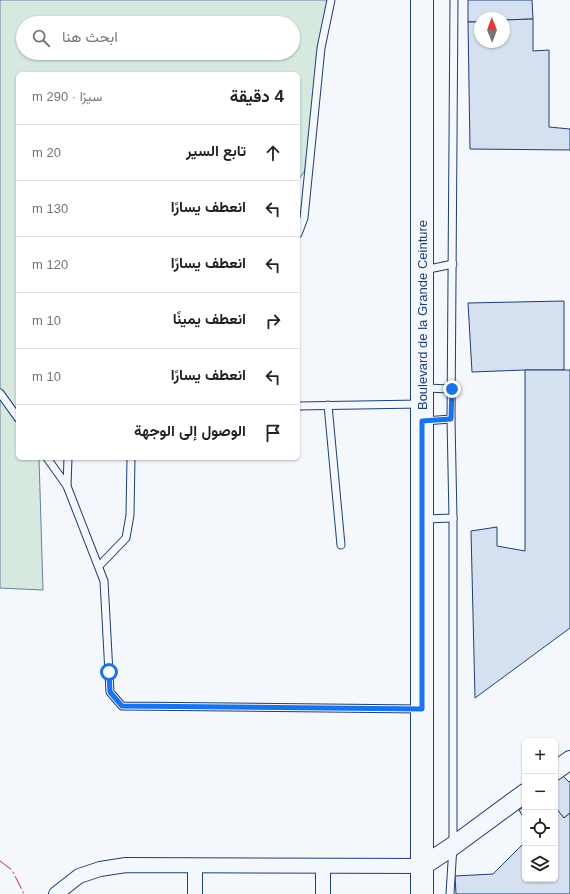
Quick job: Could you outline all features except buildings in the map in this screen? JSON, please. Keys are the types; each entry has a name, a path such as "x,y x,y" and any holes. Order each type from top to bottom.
{"main road":[{"name":"Boulevard de la Grande Ceinture","path":"422,0 422,894"}],"street":[{"path":"558,769 570,760"},
{"path":"56,894 79,876 100,869 126,865 423,866 522,796"},
{"path":"195,866 196,894"},
{"path":"323,866 323,894"}],"lane":[{"path":"300,229 304,218 321,48 331,0"},
{"path":"450,894 453,846 453,518 451,419 454,0"},
{"path":"422,270 453,264"},
{"path":"300,406 422,404 452,389"},
{"path":"0,393 16,415"},
{"path":"422,404 451,419"},
{"path":"328,405 341,545"},
{"path":"48,460 67,486 104,581 110,692 122,706 422,709"},
{"path":"67,486 68,460"},
{"path":"99,566 126,538 130,515 131,460"},
{"path":"422,519 453,518"}],"shaded area":[{"path":"0,0 327,0 305,170 300,178 300,72 16,72 16,460 39,460 43,590 0,588"}],"power":[{"path":"0,861 12,870 24,894"}],"route":[{"path":"109,672 110,692 122,706 422,709 422,421 451,419 452,389"}]}
